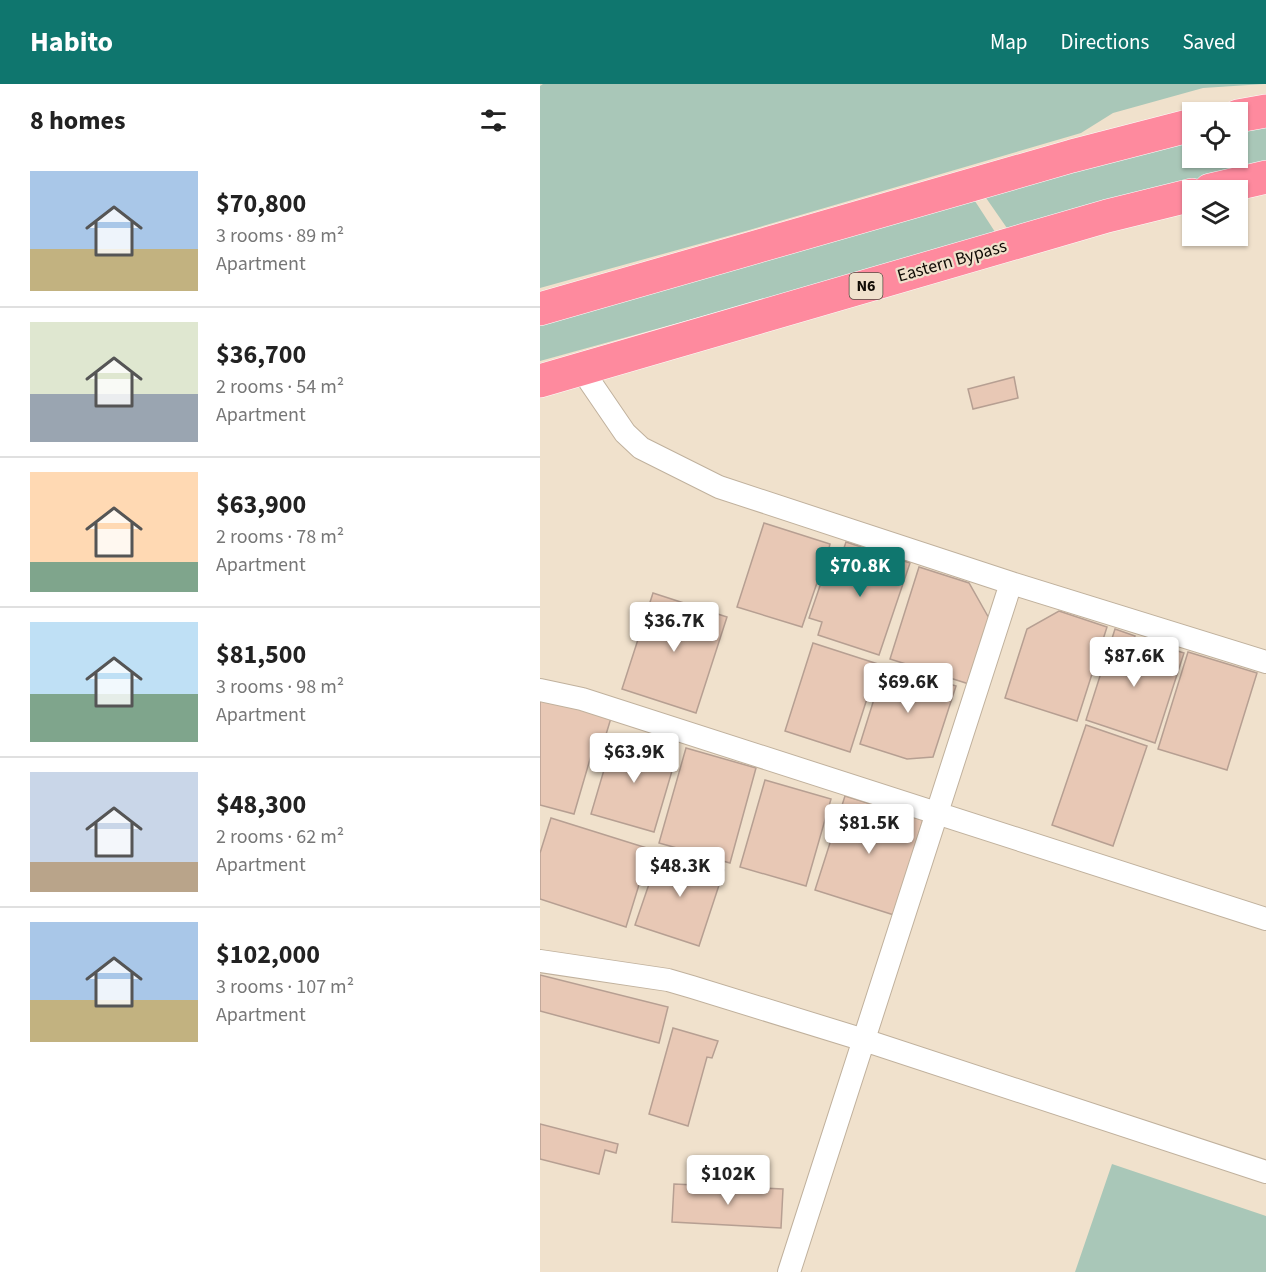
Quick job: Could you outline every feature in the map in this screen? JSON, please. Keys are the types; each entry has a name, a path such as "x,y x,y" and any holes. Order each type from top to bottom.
{"highway":[{"path":"1248,114 1266,111"},
{"path":"540,309 1072,156 1182,128"},
{"path":"1248,181 1266,177"},
{"name":"Eastern Bypass","path":"540,381 1107,216 1182,197"}],"street":[{"path":"582,370 625,433 641,448 719,487 1011,583 1266,662"},
{"path":"789,1272 1011,583"},
{"path":"540,690 582,699 1266,919"},
{"path":"540,960 668,980 864,1040 1266,1172"}],"green space":[{"path":"543,84 1264,84 1203,88 1113,113 1081,133 746,231 540,288 540,86"},
{"path":"1266,126 1266,174 1239,180 1182,180 1182,193 1009,231 984,195 1182,141 1182,168 1248,168 1248,129"},
{"path":"973,198 997,235 540,361 540,321"},
{"path":"1112,1164 1266,1216 1266,1272 1075,1272"}],"building":[{"path":"1014,377 1018,398 973,409 968,389"},
{"path":"764,523 830,544 827,556 835,559 829,577 820,574 802,627 737,607"},
{"path":"846,542 910,563 879,655 818,635 822,622 809,618 822,580 832,584"},
{"path":"919,567 969,583 990,620 969,684 890,659"},
{"path":"653,593 727,617 696,713 622,689"},
{"path":"1059,611 1107,627 1077,721 1005,698 1027,629"},
{"path":"1115,629 1135,636 1132,645 1163,655 1165,647 1184,653 1155,743 1086,720"},
{"path":"813,643 878,664 850,752 785,731"},
{"path":"1188,652 1257,673 1227,770 1158,749"},
{"path":"885,664 956,686 933,757 907,759 860,744"},
{"path":"540,698 611,718 601,751 593,749 574,814 540,805"},
{"path":"1086,725 1147,746 1113,846 1052,825"},
{"path":"614,736 677,754 654,832 591,814"},
{"path":"686,748 756,768 730,863 659,843"},
{"path":"765,780 831,799 806,886 740,867"},
{"path":"845,796 923,820 894,915 815,890"},
{"path":"551,818 650,849 626,927 540,899 540,853"},
{"path":"661,849 724,870 699,946 635,925"},
{"path":"540,975 668,1007 659,1043 540,1011"},
{"path":"673,1028 718,1041 712,1058 707,1057 688,1126 649,1114"},
{"path":"540,1124 618,1144 616,1153 605,1150 599,1174 540,1159"},
{"path":"674,1184 783,1189 781,1228 672,1222"}]}
